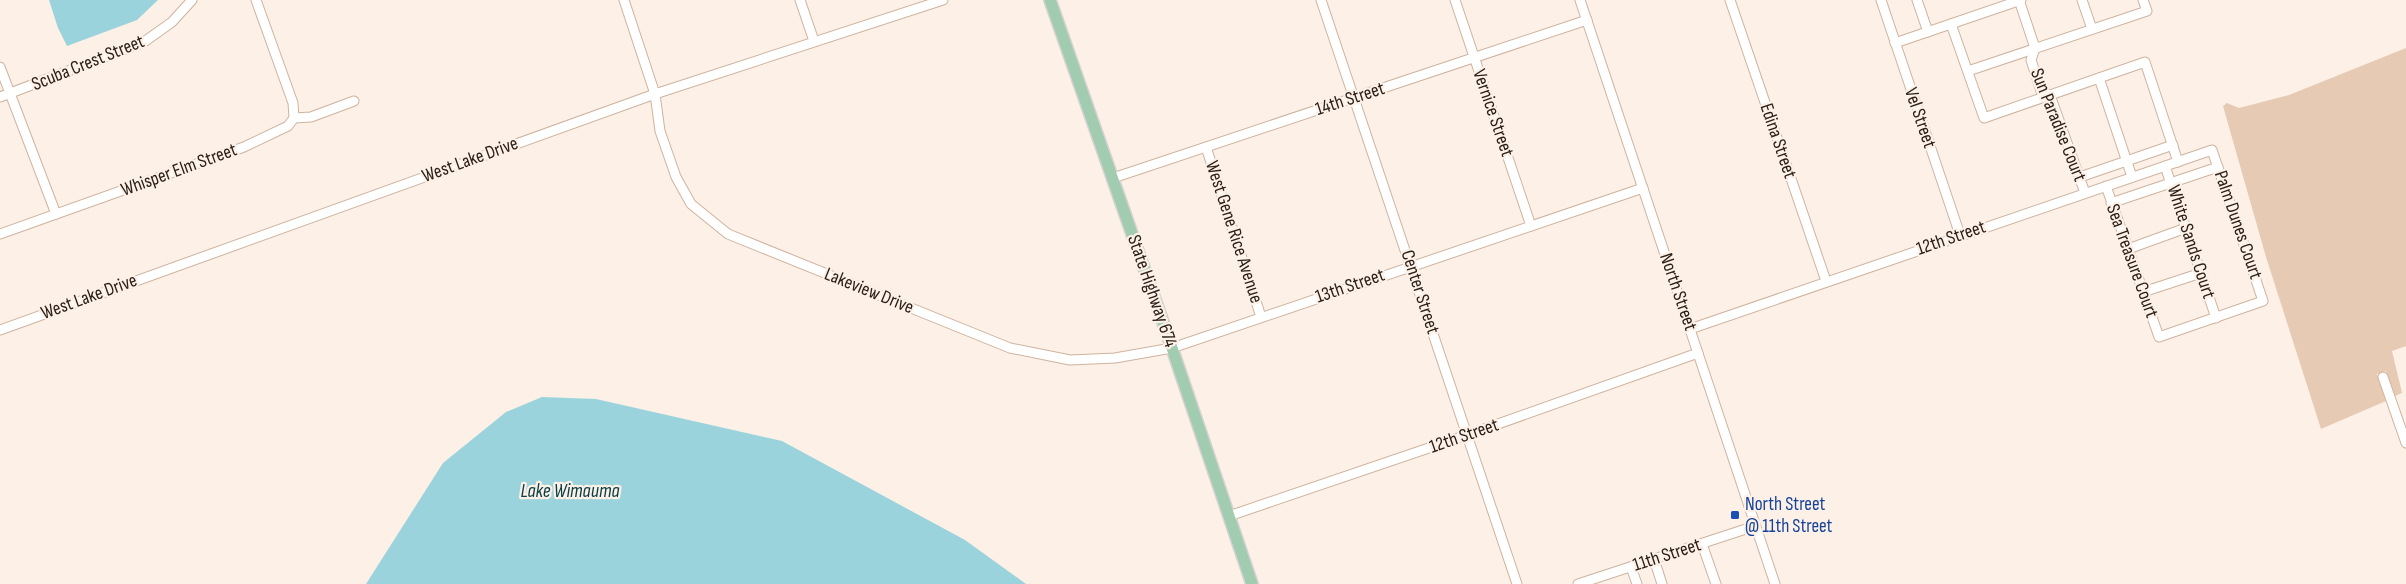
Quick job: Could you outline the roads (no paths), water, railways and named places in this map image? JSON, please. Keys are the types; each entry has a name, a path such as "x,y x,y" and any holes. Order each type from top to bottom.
{"main road":[{"name":"State Highway 674","path":"1050,0 1172,348 1252,584"}],"street":[{"name":"Scuba Crest Street","path":"0,97 144,42 172,22 192,0"},
{"path":"256,0 293,103 294,118"},
{"name":"Lakeview Drive","path":"624,0 655,94 660,130 676,177 691,204 728,234 1010,348 1070,360 1115,358 1172,348"},
{"path":"800,0 814,42"},
{"name":"West Lake Drive","path":"0,330 655,94 942,0"},
{"name":"Center Street","path":"1321,0 1517,584"},
{"name":"Vernice Street","path":"1455,0 1531,226"},
{"name":"North Street","path":"1580,0 1775,584"},
{"name":"Edina Street","path":"1730,0 1826,281"},
{"name":"Vel Street","path":"1882,0 1960,235"},
{"path":"1917,0 1928,32"},
{"path":"1895,43 2019,0"},
{"name":"Sun Paradise Court","path":"2019,0 2035,48 2031,60 2041,91 2050,95 2085,193"},
{"path":"2082,0 2092,29"},
{"path":"1968,71 2147,11 2143,1"},
{"name":"14th Street","path":"1113,178 1587,20"},
{"path":"1951,24 1984,118 2145,62 2178,162"},
{"path":"0,67 56,214"},
{"path":"2099,78 2132,177"},
{"name":"Whisper Elm Street","path":"0,234 244,147 282,129 294,118 311,117 354,101"},
{"path":"2080,177 2173,145"},
{"name":"West Gene Rice Avenue","path":"1206,147 1261,317"},
{"name":"12th Street","path":"1690,328 2212,150"},
{"name":"Palm Dunes Court","path":"2212,150 2263,301 2216,318"},
{"name":"White Sands Court","path":"2165,166 2216,318"},
{"path":"2112,203 2218,167"},
{"name":"Sea Treasure Court","path":"2106,186 2159,337 2216,318"},
{"name":"13th Street","path":"1172,348 1411,265 1643,188"},
{"path":"2128,249 2186,228"},
{"path":"2143,292 2201,273"},
{"name":"12th Street","path":"1229,516 1467,436 1698,353"},
{"path":"2383,377 2403,426 2406,443"},
{"name":"11th Street","path":"1579,584 1756,526"},
{"path":"1702,544 1716,584"},
{"path":"1654,560 1662,584"},
{"path":"1631,567 1637,584"}],"water":[{"path":"49,0 158,0 137,20 67,46 58,28"},
{"name":"Lake Wimauma","path":"542,397 596,399 782,441 965,540 1026,584 366,584 443,463 506,412"}],"place":[{"name":"North Street @ 11th Street","path":"1735,515"}]}
